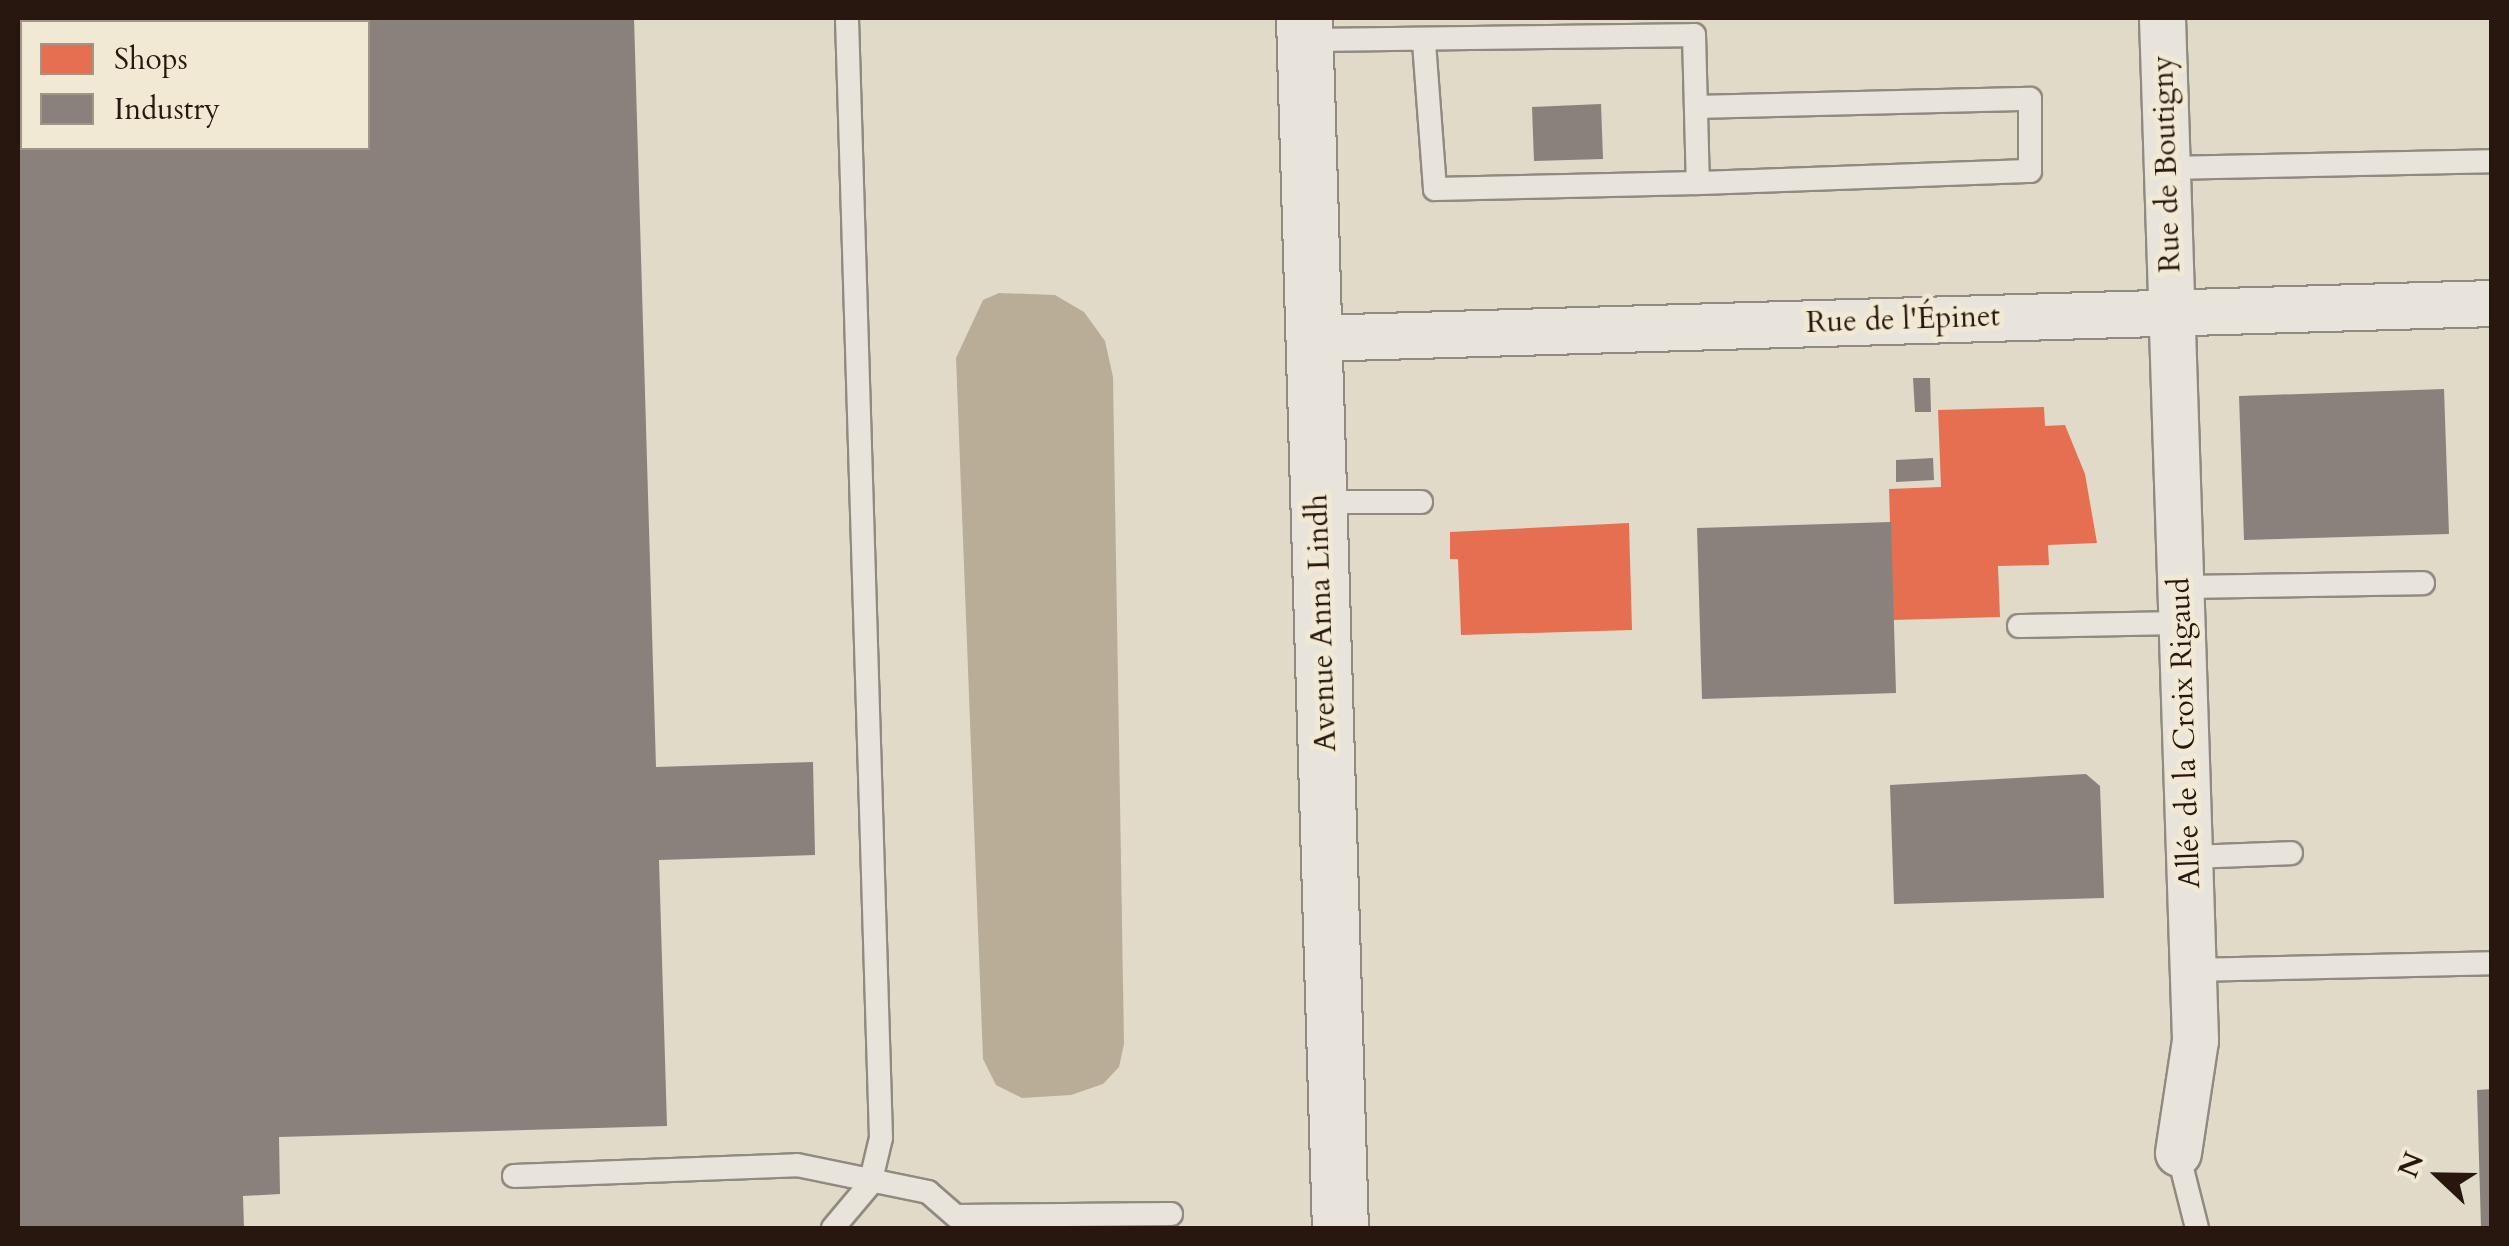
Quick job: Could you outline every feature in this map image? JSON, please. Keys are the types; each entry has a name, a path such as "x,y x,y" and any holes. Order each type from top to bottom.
{"main road":[{"name":"Avenue Anna Lindh","path":"1304,29 1340,1228"}],"street":[{"name":"Rue de Boutigny","path":"2162,18 2171,311"},
{"name":"Rue de l'Épinet","path":"1314,338 2492,302"},
{"name":"Allée de la Croix Rigaud","path":"2171,311 2194,1040 2178,1154"}],"lane":[{"path":"834,1228 870,1184 881,1138 847,18"},
{"path":"1304,29 1424,41 1694,34 1698,183"},
{"path":"1424,41 1435,189 2030,171 2030,99 1696,106"},
{"path":"2167,168 2492,161"},
{"path":"1319,502 1421,502"},
{"path":"2019,626 2181,605 2423,583"},
{"path":"2188,857 2290,853"},
{"path":"2192,970 2492,963"},
{"path":"2178,1154 2197,1228"},
{"path":"514,1176 797,1164 870,1184 928,1192 956,1216 1171,1214"}],"shaded area":[{"path":"999,293 1055,295 1084,312 1105,341 1113,377 1124,1044 1119,1067 1103,1084 1071,1095 1022,1098 996,1085 983,1059 956,358 983,300"}],"building: Shops":[{"path":"2044,407 2045,426 2065,425 2085,474 2097,543 2048,545 2049,565 1998,566 2000,617 1893,620 1889,489 1941,487 1938,410"},
{"path":"1629,523 1632,630 1461,635 1458,559 1450,559 1450,532"}],"building: Industry":[{"path":"18,18 634,18 656,767 813,762 815,855 659,860 667,1126 279,1137 280,1194 243,1196 244,1228 18,1228"},
{"path":"1601,104 1603,159 1534,161 1532,107"},
{"path":"1913,378 1930,378 1931,412 1915,412"},
{"path":"2444,389 2449,534 2244,540 2239,396"},
{"path":"1933,458 1934,480 1896,482 1896,460"},
{"path":"1891,522 1896,693 1702,699 1697,528"},
{"path":"2086,774 2100,786 2104,898 1894,904 1890,785"},
{"path":"2492,1089 2492,1228 2481,1228 2477,1090"}]}
